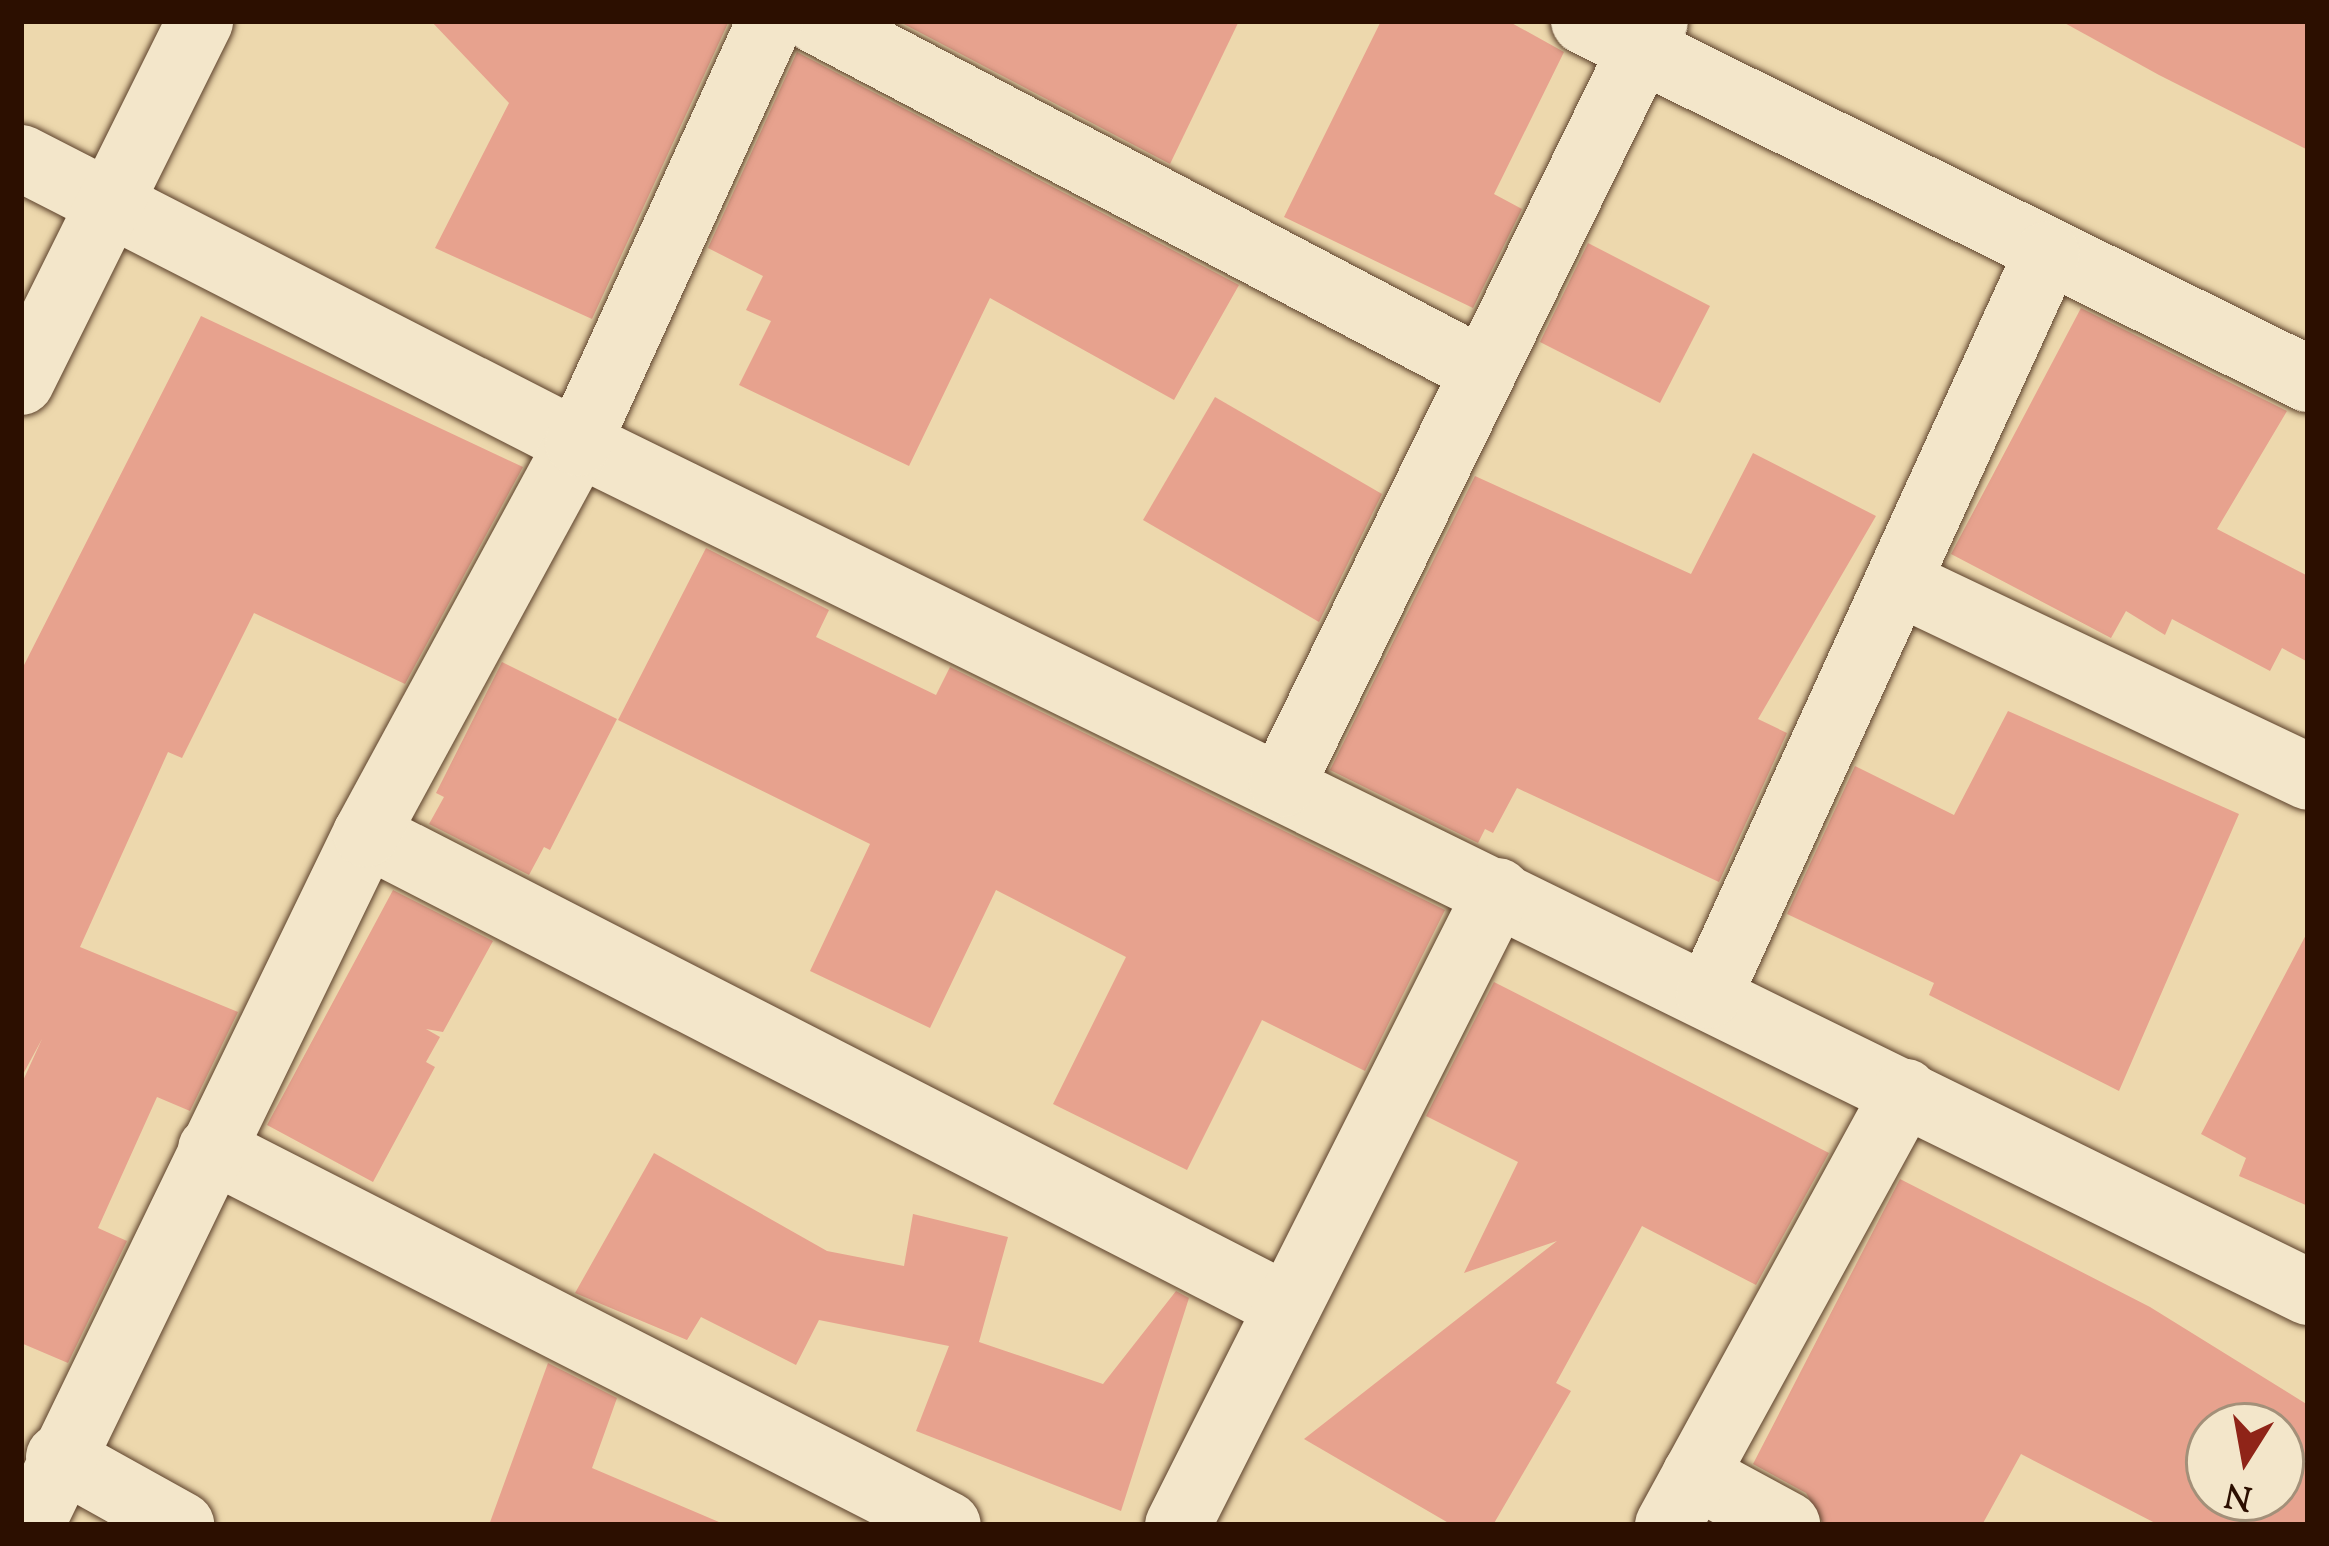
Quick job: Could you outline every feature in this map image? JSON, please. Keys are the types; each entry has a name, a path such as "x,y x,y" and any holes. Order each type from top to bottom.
{"street":[{"path":"21,382 200,21"},
{"path":"31,1525 59,1457 365,834 578,443 770,21"},
{"path":"817,21 1483,371"},
{"path":"1282,784 1483,371 1627,30 2047,254 2302,362"},
{"path":"21,158 578,443 1282,784 2308,1292"},
{"path":"1709,995 2047,254"},
{"path":"1898,582 2308,777"},
{"path":"365,834 1288,1307"},
{"path":"1178,1525 1498,891"},
{"path":"1787,1525 1681,1500 1905,1092"},
{"path":"211,1149 934,1522"},
{"path":"59,1457 181,1525"}],"building":[{"path":"431,21 729,21 592,319 435,248 509,103"},
{"path":"898,21 1239,21 1170,164"},
{"path":"1381,21 1508,21 1564,52 1494,194 1522,209 1473,308 1284,217"},
{"path":"2061,21 2308,21 2308,150 2159,75"},
{"path":"797,52 1239,285 1174,400 990,298 909,466 739,385 771,321 746,310 763,276 708,248"},
{"path":"1588,243 1710,306 1660,403 1540,342"},
{"path":"2081,308 2287,411 2217,529 2308,576 2308,662 2282,648 2270,671 2172,619 2165,635 2126,611 2111,638 1951,554"},
{"path":"201,316 523,467 405,684 254,613 182,758 168,752 80,947 238,1012 190,1111 157,1097 98,1228 127,1241 68,1363 21,1343 21,1085 42,1039 21,1078 21,671"},
{"path":"1215,397 1382,494 1319,622 1143,520"},
{"path":"1753,453 1876,516 1758,719 1787,733 1719,882 1517,788 1493,833 1485,829 1478,843 1330,770 1475,476 1691,574"},
{"path":"706,548 829,610 816,637 936,695 950,667 1445,910 1365,1071 1262,1020 1187,1170 1053,1104 1126,957 996,890 930,1028 810,971 870,844 618,720"},
{"path":"502,662 617,719 550,850 544,847 529,875 429,824 444,797 436,793"},
{"path":"2008,711 2239,814 2119,1091 1929,995 1934,983 1787,914 1855,766 1954,815"},
{"path":"393,890 493,941 443,1032 426,1029 440,1037 426,1062 435,1067 373,1182 267,1125"},
{"path":"2308,931 2308,1206 2239,1176 2246,1158 2201,1134"},
{"path":"1494,982 1829,1153 1756,1285 1642,1226 1556,1383 1571,1391 1493,1525 1452,1525 1304,1439 1557,1241 1464,1273 1518,1162 1426,1116"},
{"path":"654,1153 827,1251 904,1266 913,1214 1008,1237 979,1342 1103,1384 1176,1291 1189,1298 1121,1511 916,1431 949,1346 819,1320 796,1365 701,1317 687,1340 575,1293"},
{"path":"1900,1179 2150,1307 2303,1402 2185,1402 2185,1522 2305,1522 2308,1405 2308,1525 2159,1525 2021,1454 1982,1525 1824,1525 1806,1493 1753,1464"},
{"path":"548,1363 617,1398 592,1468 726,1525 489,1525"}]}
